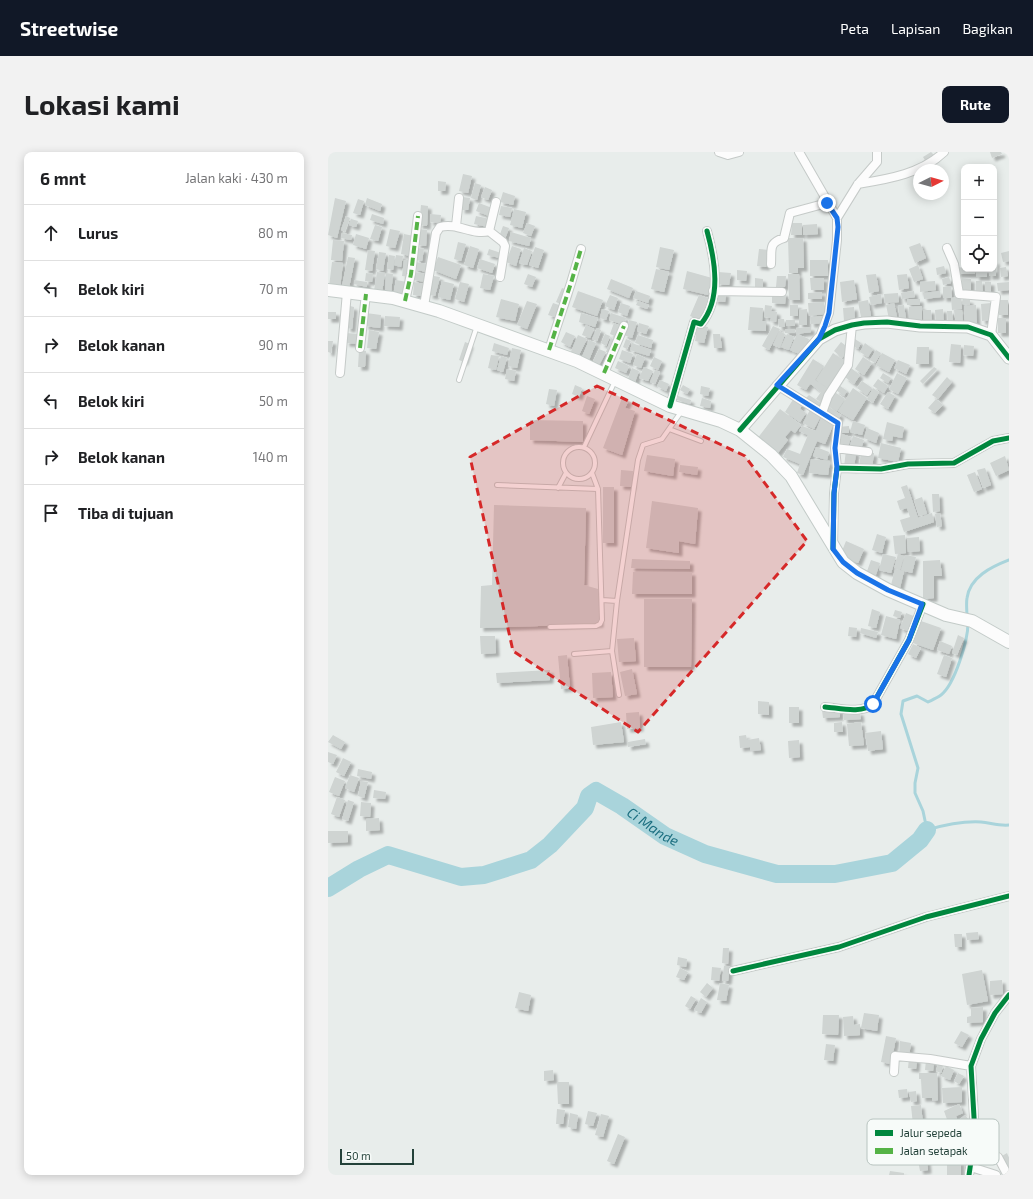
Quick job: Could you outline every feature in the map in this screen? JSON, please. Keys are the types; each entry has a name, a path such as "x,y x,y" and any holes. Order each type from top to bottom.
{"main road":[{"path":"328,290 366,294 405,301 478,324 604,373 615,380 670,406 716,420 740,430 772,454 791,476 833,549 843,562 857,573 888,590 952,616 972,621 1009,642"}],"street":[{"path":"719,152 728,155 739,152"},
{"path":"799,152 837,218 838,240 829,313 819,339"},
{"path":"837,218 858,184 876,162 877,152"},
{"path":"858,184 901,175 924,165 944,152"},
{"path":"456,226 459,198"},
{"path":"489,231 496,202"},
{"path":"771,264 772,244 775,241 784,238 790,213 827,203"},
{"path":"405,301 411,274 418,216"},
{"path":"424,306 436,233 440,227 456,226 478,232 489,231 503,242 505,246 500,277"},
{"path":"670,406 694,322 701,324 709,314 712,306 715,273 714,255 707,231"},
{"path":"947,248 954,264 959,294 996,297 991,335"},
{"path":"548,350 581,249"},
{"path":"713,291 782,292"},
{"path":"340,373 347,292"},
{"path":"360,348 366,294"},
{"path":"740,430 777,385 819,339 835,330 852,325 886,322 920,326 968,327 991,335 1009,358"},
{"path":"822,413 828,396 848,365 852,325"},
{"path":"604,373 624,326"},
{"path":"777,385 838,423 835,448 837,468 834,493 833,549"},
{"path":"837,468 881,469 908,464 954,463 964,459 993,441 1009,438"},
{"path":"835,448 868,452"},
{"path":"825,708 861,710 873,704 909,640 922,604"},
{"path":"733,971 840,948 926,917 1009,896"},
{"path":"974,1119 971,1066 988,1026 1009,995"},
{"path":"894,1072 895,1056 930,1059 971,1066"},
{"path":"999,1159 1007,1174"},
{"path":"971,1167 996,1175"}],"lane":[{"path":"459,380 478,324"},
{"path":"584,447 615,380"},
{"path":"619,695 612,651 617,601 638,460 643,445 660,440 682,410"},
{"path":"669,429 701,441"},
{"path":"575,447 584,447 594,457 595,466 592,473 587,477 578,479 566,473 562,465 564,455 575,447"},
{"path":"558,488 566,473"},
{"path":"550,627 600,624 602,620 598,489 592,473"},
{"path":"497,485 598,489"},
{"path":"602,600 617,601"},
{"path":"574,654 612,651"}],"highlighted area":[{"path":"597,386 745,456 807,541 638,732 513,651 470,457"}],"building":[{"path":"931,152 936,157 926,162 923,157"},
{"path":"990,152 1001,152 1002,154 992,158"},
{"path":"463,174 472,176 468,193 459,191"},
{"path":"438,181 446,182 445,191 438,191"},
{"path":"475,183 481,185 477,200 471,198"},
{"path":"485,187 492,190 488,200 481,197"},
{"path":"503,192 515,196 513,205 500,202"},
{"path":"463,197 470,198 468,210 461,210"},
{"path":"335,198 346,201 337,238 328,235"},
{"path":"367,198 382,204 380,211 365,205"},
{"path":"358,199 364,201 360,215 353,213"},
{"path":"479,203 492,208 489,216 476,211"},
{"path":"421,205 428,206 427,226 419,225"},
{"path":"501,206 512,208 510,217 499,215"},
{"path":"514,209 526,212 522,228 510,225"},
{"path":"372,214 384,218 383,224 370,220"},
{"path":"430,214 441,215 440,223 430,222"},
{"path":"346,216 350,218 345,232 341,230"},
{"path":"476,216 490,219 488,227 474,224"},
{"path":"351,219 358,221 356,227 349,225"},
{"path":"527,223 535,226 531,236 523,233"},
{"path":"792,223 802,223 802,235 791,235"},
{"path":"817,224 818,234 803,235 803,225"},
{"path":"375,225 382,227 378,241 370,239"},
{"path":"503,226 509,228 505,239 499,237"},
{"path":"390,229 400,231 395,248 386,246"},
{"path":"419,229 427,230 426,246 417,245"},
{"path":"511,232 531,238 529,246 509,241"},
{"path":"342,233 352,235 351,240 341,238"},
{"path":"356,234 369,238 366,249 353,245"},
{"path":"404,234 414,236 411,256 401,254"},
{"path":"788,238 803,238 804,268 798,268 798,273 789,273"},
{"path":"333,240 344,241 342,261 331,260"},
{"path":"458,242 466,244 461,261 454,259"},
{"path":"920,243 926,258 915,263 909,247"},
{"path":"470,246 479,249 473,268 464,265"},
{"path":"512,246 521,249 516,266 506,262"},
{"path":"535,247 544,250 538,268 529,265"},
{"path":"660,247 674,250 669,270 656,267"},
{"path":"418,248 424,249 422,261 416,260"},
{"path":"524,248 532,251 527,265 519,263"},
{"path":"489,249 501,253 500,258 487,255"},
{"path":"759,249 769,250 766,267 757,266"},
{"path":"368,250 375,251 372,271 365,270"},
{"path":"1009,251 1009,261 1003,262 1001,253"},
{"path":"379,252 386,253 383,271 376,269"},
{"path":"389,255 395,256 393,270 387,269"},
{"path":"396,255 403,256 401,267 394,265"},
{"path":"348,257 355,258 349,288 342,286"},
{"path":"438,257 461,265 456,279 433,270"},
{"path":"480,259 495,264 492,273 477,268"},
{"path":"404,260 411,260 409,277 402,276"},
{"path":"810,260 828,260 828,276 810,276"},
{"path":"332,262 343,263 340,288 329,287"},
{"path":"415,262 428,264 426,272 414,269"},
{"path":"918,265 923,279 914,282 909,269"},
{"path":"944,266 946,273 937,275 936,268"},
{"path":"957,267 961,267 961,272 975,272 975,274 957,274"},
{"path":"1006,267 1008,276 1001,277 1000,268"},
{"path":"656,269 669,272 664,292 651,289"},
{"path":"737,270 747,271 746,281 737,280"},
{"path":"687,271 712,278 708,295 683,289"},
{"path":"377,272 385,273 382,293 374,291"},
{"path":"414,272 427,274 426,282 413,280"},
{"path":"718,272 731,273 729,285 717,284"},
{"path":"976,272 987,272 987,277 976,277"},
{"path":"989,272 996,272 996,276 989,276"},
{"path":"366,273 373,274 372,282 365,281"},
{"path":"386,273 393,274 391,294 385,293"},
{"path":"483,274 494,276 490,290 480,288"},
{"path":"528,274 536,277 532,287 524,284"},
{"path":"788,274 799,274 800,300 789,300"},
{"path":"876,274 879,291 869,293 866,275"},
{"path":"907,274 909,288 899,290 897,275"},
{"path":"434,276 440,277 435,296 429,295"},
{"path":"777,276 786,276 785,287 776,287"},
{"path":"949,277 951,283 943,285 942,279"},
{"path":"755,278 763,279 763,288 755,288"},
{"path":"810,278 824,278 824,290 811,290"},
{"path":"962,278 971,279 971,292 962,291"},
{"path":"611,279 633,288 629,298 607,289"},
{"path":"354,280 367,282 367,287 354,284"},
{"path":"396,280 407,282 404,298 393,296"},
{"path":"854,280 857,299 842,302 840,282"},
{"path":"442,281 454,284 450,300 438,297"},
{"path":"935,281 936,290 920,292 920,282"},
{"path":"976,281 982,281 983,295 976,295"},
{"path":"414,282 424,284 422,296 413,295"},
{"path":"460,282 469,284 464,302 455,299"},
{"path":"985,282 991,282 991,294 985,294"},
{"path":"1009,282 1009,290 998,291 997,283"},
{"path":"951,286 952,298 943,298 943,287"},
{"path":"562,288 568,290 563,305 556,302"},
{"path":"578,291 603,300 597,316 572,307"},
{"path":"636,291 650,296 648,303 633,298"},
{"path":"914,291 915,297 902,299 901,293"},
{"path":"940,291 941,297 924,299 923,293"},
{"path":"715,292 726,293 725,302 714,301"},
{"path":"822,292 822,299 808,299 808,293"},
{"path":"772,293 786,293 785,304 772,303"},
{"path":"898,293 899,302 885,303 884,294"},
{"path":"881,294 882,303 871,305 869,297"},
{"path":"610,295 618,298 614,310 605,306"},
{"path":"699,295 711,299 702,321 690,316"},
{"path":"961,297 962,309 952,310 951,298"},
{"path":"501,299 519,304 515,321 496,317"},
{"path":"907,299 920,299 920,305 907,305"},
{"path":"963,299 970,300 970,305 962,304"},
{"path":"868,300 871,316 861,317 858,302"},
{"path":"998,300 1008,300 1008,315 999,315"},
{"path":"527,301 537,304 527,329 517,325"},
{"path":"638,301 649,305 647,309 636,305"},
{"path":"824,302 825,314 809,316 808,303"},
{"path":"553,303 562,306 558,318 548,315"},
{"path":"621,303 630,306 627,316 618,312"},
{"path":"894,303 897,317 889,319 886,305"},
{"path":"991,303 992,320 982,321 981,304"},
{"path":"765,305 772,306 771,311 777,312 776,322 770,321 771,318 764,317"},
{"path":"790,305 798,305 798,316 790,316"},
{"path":"904,305 906,319 900,319 898,306"},
{"path":"976,305 977,325 965,326 964,306"},
{"path":"350,306 354,307 352,329 347,328"},
{"path":"922,306 922,322 909,322 909,307"},
{"path":"750,307 763,308 762,321 766,321 766,331 748,330"},
{"path":"854,307 855,320 844,321 843,308"},
{"path":"602,309 609,311 606,320 600,318"},
{"path":"807,309 807,325 799,325 799,310"},
{"path":"943,309 944,325 936,326 935,310"},
{"path":"923,310 931,310 932,325 924,325"},
{"path":"954,310 962,310 963,324 956,325"},
{"path":"947,311 952,311 953,326 948,326"},
{"path":"328,312 336,312 336,319 328,319"},
{"path":"366,313 381,315 380,328 365,326"},
{"path":"581,313 598,318 595,327 579,322"},
{"path":"611,313 626,318 624,325 609,320"},
{"path":"385,316 400,317 399,327 384,326"},
{"path":"823,316 824,323 811,324 810,317"},
{"path":"998,318 1006,318 1006,333 998,333"},
{"path":"778,319 784,319 785,327 779,327"},
{"path":"629,320 637,322 632,338 624,335"},
{"path":"786,320 795,320 795,326 786,326"},
{"path":"614,323 621,326 617,337 610,334"},
{"path":"639,323 649,326 646,334 637,331"},
{"path":"695,324 708,327 704,343 695,341 696,335 693,334"},
{"path":"586,325 594,329 590,338 582,335"},
{"path":"773,326 780,329 769,350 762,346"},
{"path":"811,327 811,332 796,334 796,328"},
{"path":"597,328 601,330 597,341 592,339"},
{"path":"785,329 795,329 795,333 785,333"},
{"path":"369,330 379,332 376,349 367,348"},
{"path":"779,331 785,334 780,348 773,345"},
{"path":"566,332 575,336 570,347 561,342"},
{"path":"346,333 359,334 359,344 346,343"},
{"path":"605,334 610,336 606,346 601,343"},
{"path":"713,334 720,334 722,348 714,348"},
{"path":"787,334 794,337 789,350 781,347"},
{"path":"797,334 809,339 802,355 790,350"},
{"path":"578,335 587,339 578,357 570,354"},
{"path":"638,335 653,340 651,348 635,343"},
{"path":"611,338 615,340 610,353 606,352"},
{"path":"626,339 631,341 627,349 623,347"},
{"path":"855,339 861,343 858,349 852,345"},
{"path":"589,340 596,343 589,360 582,357"},
{"path":"328,341 333,341 331,353 328,352"},
{"path":"465,342 470,344 464,362 459,360"},
{"path":"841,342 850,349 842,358 834,351"},
{"path":"494,343 509,348 507,355 492,351"},
{"path":"632,343 651,350 649,356 630,350"},
{"path":"865,343 873,349 868,357 860,352"},
{"path":"951,344 961,345 960,363 949,362"},
{"path":"964,345 974,346 973,356 963,355"},
{"path":"917,347 929,347 929,364 916,364"},
{"path":"512,348 521,350 517,368 508,366"},
{"path":"599,349 606,352 598,367 592,363"},
{"path":"359,350 366,351 365,367 358,367"},
{"path":"622,350 633,354 630,363 619,359"},
{"path":"876,350 881,353 875,363 870,360"},
{"path":"833,353 848,363 830,390 816,380"},
{"path":"882,353 895,360 889,372 876,365"},
{"path":"637,354 645,358 641,368 633,365"},
{"path":"491,355 499,356 496,370 488,368"},
{"path":"501,356 507,358 503,372 497,370"},
{"path":"654,357 662,361 658,370 650,366"},
{"path":"863,357 872,363 864,375 855,369"},
{"path":"813,359 824,366 815,380 830,390 822,403 816,399 821,392 812,385 810,384 806,390 797,385"},
{"path":"898,360 910,365 906,374 894,368"},
{"path":"618,361 629,366 626,373 615,368"},
{"path":"644,367 653,371 648,381 639,378"},
{"path":"934,367 937,369 923,384 920,381"},
{"path":"632,368 639,371 634,385 627,382"},
{"path":"851,368 860,375 854,384 845,377"},
{"path":"507,369 516,371 514,381 505,379"},
{"path":"655,370 660,372 655,384 650,382"},
{"path":"883,373 891,378 888,383 880,378"},
{"path":"897,373 907,378 898,394 889,389"},
{"path":"947,377 952,382 938,399 932,395"},
{"path":"878,379 888,386 884,393 873,386"},
{"path":"660,380 669,384 666,391 657,386"},
{"path":"862,381 872,388 867,395 857,388"},
{"path":"575,385 582,388 579,397 572,394"},
{"path":"683,385 690,389 687,394 680,390"},
{"path":"839,385 847,391 844,396 836,390"},
{"path":"701,386 710,388 708,396 700,394"},
{"path":"853,388 867,398 853,420 838,411"},
{"path":"873,388 879,392 873,403 867,399"},
{"path":"549,389 557,390 554,406 546,404"},
{"path":"833,391 845,399 837,411 825,403"},
{"path":"888,392 895,396 888,409 880,404"},
{"path":"809,395 821,403 818,408 805,399"},
{"path":"587,396 595,399 589,414 582,411"},
{"path":"678,396 691,400 690,404 677,400"},
{"path":"622,398 629,400 625,408 635,411 622,455 603,448"},
{"path":"702,398 711,401 710,408 700,406"},
{"path":"794,398 803,403 800,409 806,413 800,422 785,412"},
{"path":"936,399 943,405 935,413 928,408"},
{"path":"829,407 841,415 837,421 824,413"},
{"path":"811,408 822,414 814,429 803,423"},
{"path":"780,409 801,425 795,433 791,430 785,437 788,440 777,454 757,439"},
{"path":"821,418 834,423 825,444 817,441 803,475 797,473 800,464 783,457 787,449 800,454 808,435 799,431 802,426 816,431"},
{"path":"530,420 583,421 583,442 530,440"},
{"path":"853,421 865,425 862,435 850,432"},
{"path":"887,422 904,427 902,438 893,436 892,441 883,439"},
{"path":"849,426 849,433 838,433 838,427"},
{"path":"867,428 879,433 876,443 864,438"},
{"path":"842,434 851,437 848,447 838,443"},
{"path":"853,436 864,440 861,449 850,445"},
{"path":"881,443 901,448 898,462 878,458"},
{"path":"816,447 829,452 827,460 813,456"},
{"path":"846,450 856,452 854,469 844,467"},
{"path":"861,452 874,453 872,468 859,467"},
{"path":"647,455 675,459 673,476 644,471"},
{"path":"1005,456 1009,470 996,476 990,463"},
{"path":"811,459 830,461 828,475 809,473"},
{"path":"680,465 698,467 697,475 679,472"},
{"path":"985,468 991,485 983,488 977,470"},
{"path":"621,470 633,471 632,487 620,486"},
{"path":"975,472 982,489 974,492 967,475"},
{"path":"907,485 918,518 932,513 934,522 904,532 900,520 910,517 907,508 900,510 897,501 905,498 901,487"},
{"path":"603,487 614,487 614,543 603,543"},
{"path":"932,494 939,494 940,511 933,512"},
{"path":"922,497 927,514 919,516 914,500"},
{"path":"652,501 698,508 695,544 679,541 679,553 646,548"},
{"path":"494,505 586,508 584,585 598,589 600,624 480,628 481,586 492,585"},
{"path":"940,513 942,526 937,527 935,514"},
{"path":"877,534 886,537 882,553 872,550"},
{"path":"905,535 906,553 895,554 893,536"},
{"path":"919,537 920,551 908,552 907,538"},
{"path":"846,541 864,549 858,563 840,556"},
{"path":"883,554 896,557 891,573 879,570"},
{"path":"898,554 904,556 900,570 894,568"},
{"path":"905,555 916,557 912,573 901,570"},
{"path":"632,559 690,561 690,569 631,568"},
{"path":"871,560 880,563 874,580 865,577"},
{"path":"940,560 942,576 934,576 934,598 923,599 923,561"},
{"path":"895,569 904,571 899,592 890,589"},
{"path":"633,572 692,572 692,594 632,594"},
{"path":"644,599 692,599 691,667 644,667"},
{"path":"872,609 880,612 876,628 868,626"},
{"path":"895,610 902,612 900,618 893,616"},
{"path":"906,613 916,617 911,632 900,628"},
{"path":"886,616 900,620 896,639 881,635"},
{"path":"921,621 941,628 933,650 913,643"},
{"path":"849,627 857,628 856,637 848,636"},
{"path":"861,628 878,632 876,638 860,633"},
{"path":"958,635 964,638 957,655 952,653"},
{"path":"480,636 495,636 496,653 481,654"},
{"path":"634,638 636,661 619,662 617,639"},
{"path":"940,641 952,646 949,654 937,650"},
{"path":"913,644 921,648 916,658 908,654"},
{"path":"567,655 570,688 561,689 558,656"},
{"path":"944,655 952,658 946,677 937,674"},
{"path":"632,669 637,694 625,696 620,672"},
{"path":"550,670 550,680 497,683 496,673"},
{"path":"611,672 613,697 593,698 592,673"},
{"path":"758,701 769,702 769,715 758,714"},
{"path":"789,707 799,707 799,723 789,723"},
{"path":"840,709 840,717 823,718 822,710"},
{"path":"639,712 640,728 627,729 626,713"},
{"path":"843,712 860,712 861,719 844,720"},
{"path":"621,722 624,742 593,745 591,727"},
{"path":"842,722 843,732 834,732 834,723"},
{"path":"861,722 864,745 849,746 847,724"},
{"path":"881,731 883,749 868,751 865,733"},
{"path":"333,735 345,742 341,749 328,742"},
{"path":"746,735 747,740 759,738 761,750 750,751 750,747 740,748 739,736"},
{"path":"645,739 646,744 628,747 628,742"},
{"path":"799,740 800,757 789,758 788,741"},
{"path":"328,752 337,755 333,764 328,762"},
{"path":"343,758 351,762 344,776 336,772"},
{"path":"358,769 372,772 371,779 357,776"},
{"path":"350,775 359,778 354,792 345,788"},
{"path":"335,777 345,781 339,796 329,792"},
{"path":"361,781 368,782 364,798 358,796"},
{"path":"374,790 386,792 385,799 373,798"},
{"path":"337,797 345,800 339,817 331,814"},
{"path":"348,800 354,802 348,821 342,819"},
{"path":"361,802 371,803 370,817 360,816"},
{"path":"379,818 380,830 366,831 366,819"},
{"path":"328,831 348,831 348,842 328,843"},
{"path":"978,932 979,939 967,940 966,933"},
{"path":"954,934 962,934 962,947 955,947"},
{"path":"723,948 729,948 728,964 722,963"},
{"path":"678,957 687,959 686,967 677,965"},
{"path":"724,966 730,966 728,981 722,981"},
{"path":"712,967 721,968 719,981 711,980"},
{"path":"680,968 688,972 684,980 676,977"},
{"path":"982,970 988,1001 967,1005 962,974"},
{"path":"1002,980 1003,994 990,995 990,981"},
{"path":"707,983 713,988 706,997 700,992"},
{"path":"720,983 729,985 726,1001 717,1000"},
{"path":"519,992 531,995 528,1011 515,1008"},
{"path":"691,996 696,999 690,1009 685,1006"},
{"path":"701,998 707,1002 701,1013 694,1010"},
{"path":"983,1007 983,1022 967,1023 967,1017 971,1016 971,1008"},
{"path":"864,1013 879,1015 877,1031 861,1028"},
{"path":"823,1015 839,1015 838,1035 822,1034"},
{"path":"853,1016 854,1025 860,1024 860,1035 844,1036 843,1017"},
{"path":"961,1031 969,1035 962,1047 954,1043"},
{"path":"886,1036 896,1038 891,1064 881,1062"},
{"path":"900,1041 911,1043 909,1056 899,1055"},
{"path":"826,1044 835,1045 833,1061 824,1060"},
{"path":"909,1058 917,1059 916,1069 908,1068"},
{"path":"926,1060 934,1061 933,1071 925,1070"},
{"path":"938,1064 943,1066 941,1073 936,1071"},
{"path":"946,1066 954,1070 950,1080 941,1076"},
{"path":"553,1070 554,1080 544,1081 544,1071"},
{"path":"919,1073 937,1073 938,1100 932,1101 932,1098 922,1098 921,1079 919,1079"},
{"path":"958,1073 964,1076 959,1084 954,1081"},
{"path":"557,1082 569,1082 569,1104 558,1104"},
{"path":"962,1087 962,1102 943,1103 942,1088"},
{"path":"907,1089 908,1097 899,1098 898,1090"},
{"path":"916,1091 917,1101 911,1102 909,1092"},
{"path":"959,1104 963,1113 956,1116 957,1119 947,1119 944,1111"},
{"path":"921,1105 922,1119 912,1119 911,1106"},
{"path":"557,1109 565,1110 563,1124 556,1124"},
{"path":"588,1111 597,1113 593,1126 585,1124"},
{"path":"570,1113 578,1115 576,1129 568,1127"},
{"path":"601,1114 609,1116 603,1137 595,1135"},
{"path":"965,1115 968,1119 960,1119"},
{"path":"618,1134 625,1137 614,1164 607,1161"},
{"path":"1007,1153 1009,1158 1009,1169 1002,1156"},
{"path":"919,1165 928,1165 928,1170 920,1171"},
{"path":"947,1165 961,1165 961,1175 947,1175"},
{"path":"890,1171 904,1173 904,1175 889,1175"}],"waterway":[{"path":"967,617 967,598 972,584 982,574 1009,560"},
{"path":"968,623 966,640 960,661 956,672 946,689 941,695 928,702 917,696 903,701 901,714 918,768 915,793 923,811 927,830 967,822 1009,825"},
{"name":"Ci Mande","path":"328,888 359,869 388,855 461,877 484,875 531,860 550,845 585,808 589,796 596,791 622,806 665,836 705,854 777,874 835,874 892,863 920,840 927,830"}],"marked path":[{"path":"405,301 411,274 418,216"},
{"path":"549,350 581,249"},
{"path":"360,348 366,294"},
{"path":"604,373 624,326"}],"cycle path":[{"path":"670,406 694,322 701,324 708,314 712,303 715,279 707,231"},
{"path":"740,430 819,339 835,330 852,325 887,322 920,326 968,327 991,335 1009,358"},
{"path":"833,549 834,493 837,468 881,469 908,464 954,463 993,441 1009,438"},
{"path":"825,707 857,710 873,704 909,640 923,604"},
{"path":"733,971 839,947 926,917 1009,896"},
{"path":"974,1119 971,1066 981,1039 995,1013 1009,995"},
{"path":"969,1175 970,1165"}],"route":[{"path":"827,203 837,218 838,227 838,240 829,313 819,339 777,385 798,396 838,423 835,442 837,468 834,493 833,549 843,562 857,573 888,590 922,604 909,640 873,704"}]}
